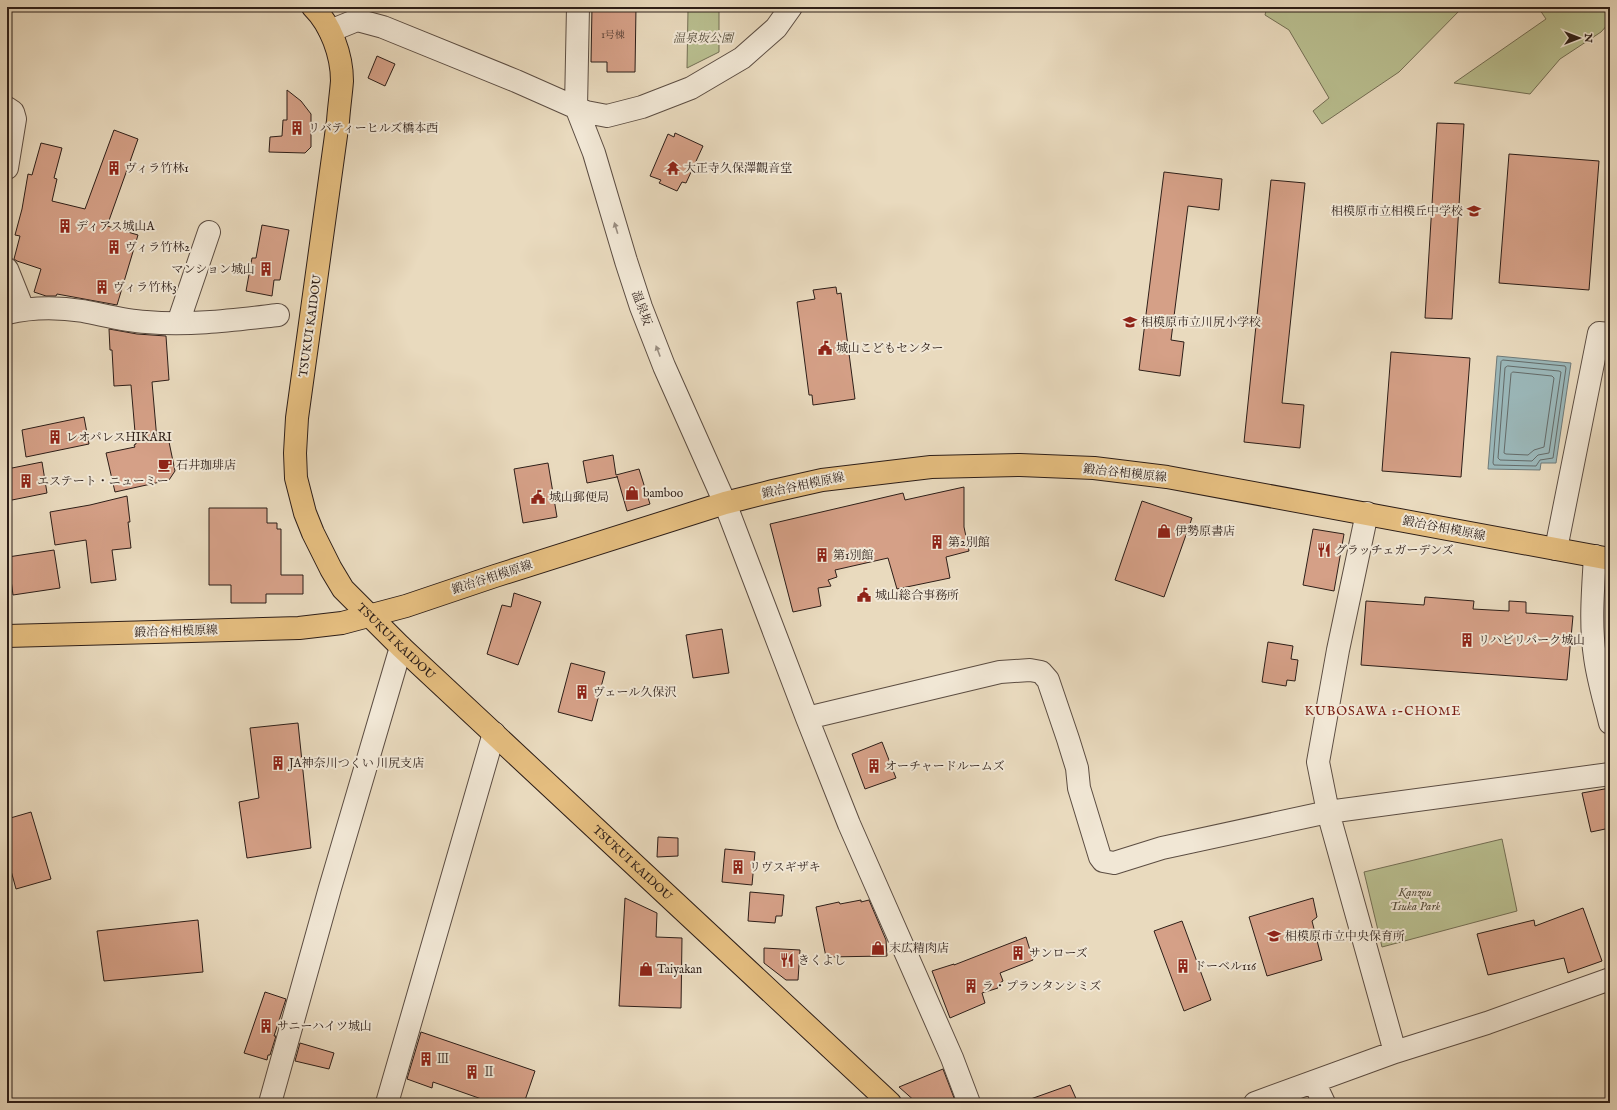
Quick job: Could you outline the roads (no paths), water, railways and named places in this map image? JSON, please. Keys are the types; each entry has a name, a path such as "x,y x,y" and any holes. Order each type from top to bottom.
{"main road":[{"name":"TSUKUI KAIDOU","path":"313,7 330,31 337,50 342,80 337,128 297,418 295,453 296,478 305,513 331,569 343,589 369,617 890,1103"},
{"name":"鍛冶谷相模原線","path":"7,636 299,628 342,623 406,606 495,576 725,503 773,490 850,476 931,467 1020,465 1094,468 1167,477 1603,558"}],"street":[{"path":"576,107 578,7"},
{"path":"330,31 357,20 383,27 516,81 586,112 607,116 642,107 690,88 742,58 776,28 791,7"},
{"name":"温泉坂","path":"576,107 594,153 626,261 664,366 725,503 849,824 946,1045 969,1103"},
{"path":"7,108 13,112 15,119 7,168"},
{"path":"178,323 209,232"},
{"path":"7,269 15,311 64,309 126,320 178,323 225,321 278,315"},
{"path":"1556,549 1598,333 1610,334"},
{"path":"1367,513 1338,650 1318,762 1328,812 1395,1052"},
{"path":"1603,558 1593,590 1593,623 1595,657 1610,723"},
{"path":"270,1103 328,896 401,647"},
{"path":"807,718 1000,672 1030,670 1041,672 1048,680 1058,706 1077,768 1079,788 1100,857 1103,861 1114,863 1162,848 1328,812 1610,774"},
{"path":"387,1103 494,733"},
{"path":"1255,1103 1395,1052 1487,1023 1610,979"},
{"path":"1314,1082 1324,1103"}],"water":[{"path":"1497,356 1571,363 1556,463 1541,463 1540,470 1488,469"}],"place":[{"name":"リバティーヒルズ橋本西","path":"297,128"},
{"name":"ヴィラ竹林1","path":"114,168"},
{"name":"大正寺久保澤觀音堂","path":"673,168"},
{"name":"相模原市立相模丘中学校","path":"1474,211"},
{"name":"ディアス城山A","path":"65,226"},
{"name":"ヴィラ竹林2","path":"114,247"},
{"name":"マンション城山","path":"266,269"},
{"name":"ヴィラ竹林3","path":"102,287"},
{"name":"相模原市立川尻小学校","path":"1130,322"},
{"name":"城山こどもセンター","path":"825,348"},
{"name":"レオパレスHIKARI","path":"55,437"},
{"name":"石井珈琲店","path":"165,465"},
{"name":"エステート・ニューミー","path":"26,481"},
{"name":"bamboo","path":"632,493"},
{"name":"城山郵便局","path":"538,497"},
{"name":"伊勢原書店","path":"1164,531"},
{"name":"第2別館","path":"937,542"},
{"name":"グラッチェガーデンズ","path":"1324,550"},
{"name":"第1別館","path":"822,555"},
{"name":"城山総合事務所","path":"864,595"},
{"name":"リハビリパーク城山","path":"1467,640"},
{"name":"ヴェール久保沢","path":"582,692"},
{"name":"JA神奈川つくい 川尻支店","path":"278,763"},
{"name":"オーチャードルームズ","path":"874,766"},
{"name":"リヴスギザキ","path":"738,867"},
{"name":"相模原市立中央保育所","path":"1274,936"},
{"name":"末広精肉店","path":"878,948"},
{"name":"サンローズ","path":"1018,953"},
{"name":"きくよし","path":"787,960"},
{"name":"ドーベル116","path":"1183,966"},
{"name":"Taiyakan","path":"646,969"},
{"name":"ラ・プランタンシミズ","path":"971,986"},
{"name":"サニーハイツ城山","path":"266,1026"},
{"name":"Ⅲ","path":"426,1059"},
{"name":"Ⅱ","path":"472,1072"}],"district":[{"name":"KUBOSAWA 1-CHOME","path":"1383,710"}],"park label":[{"name":"温泉坂公園","path":"703,38"},
{"name":"Kanzou Tsuka Park","path":"1415,899"}]}
